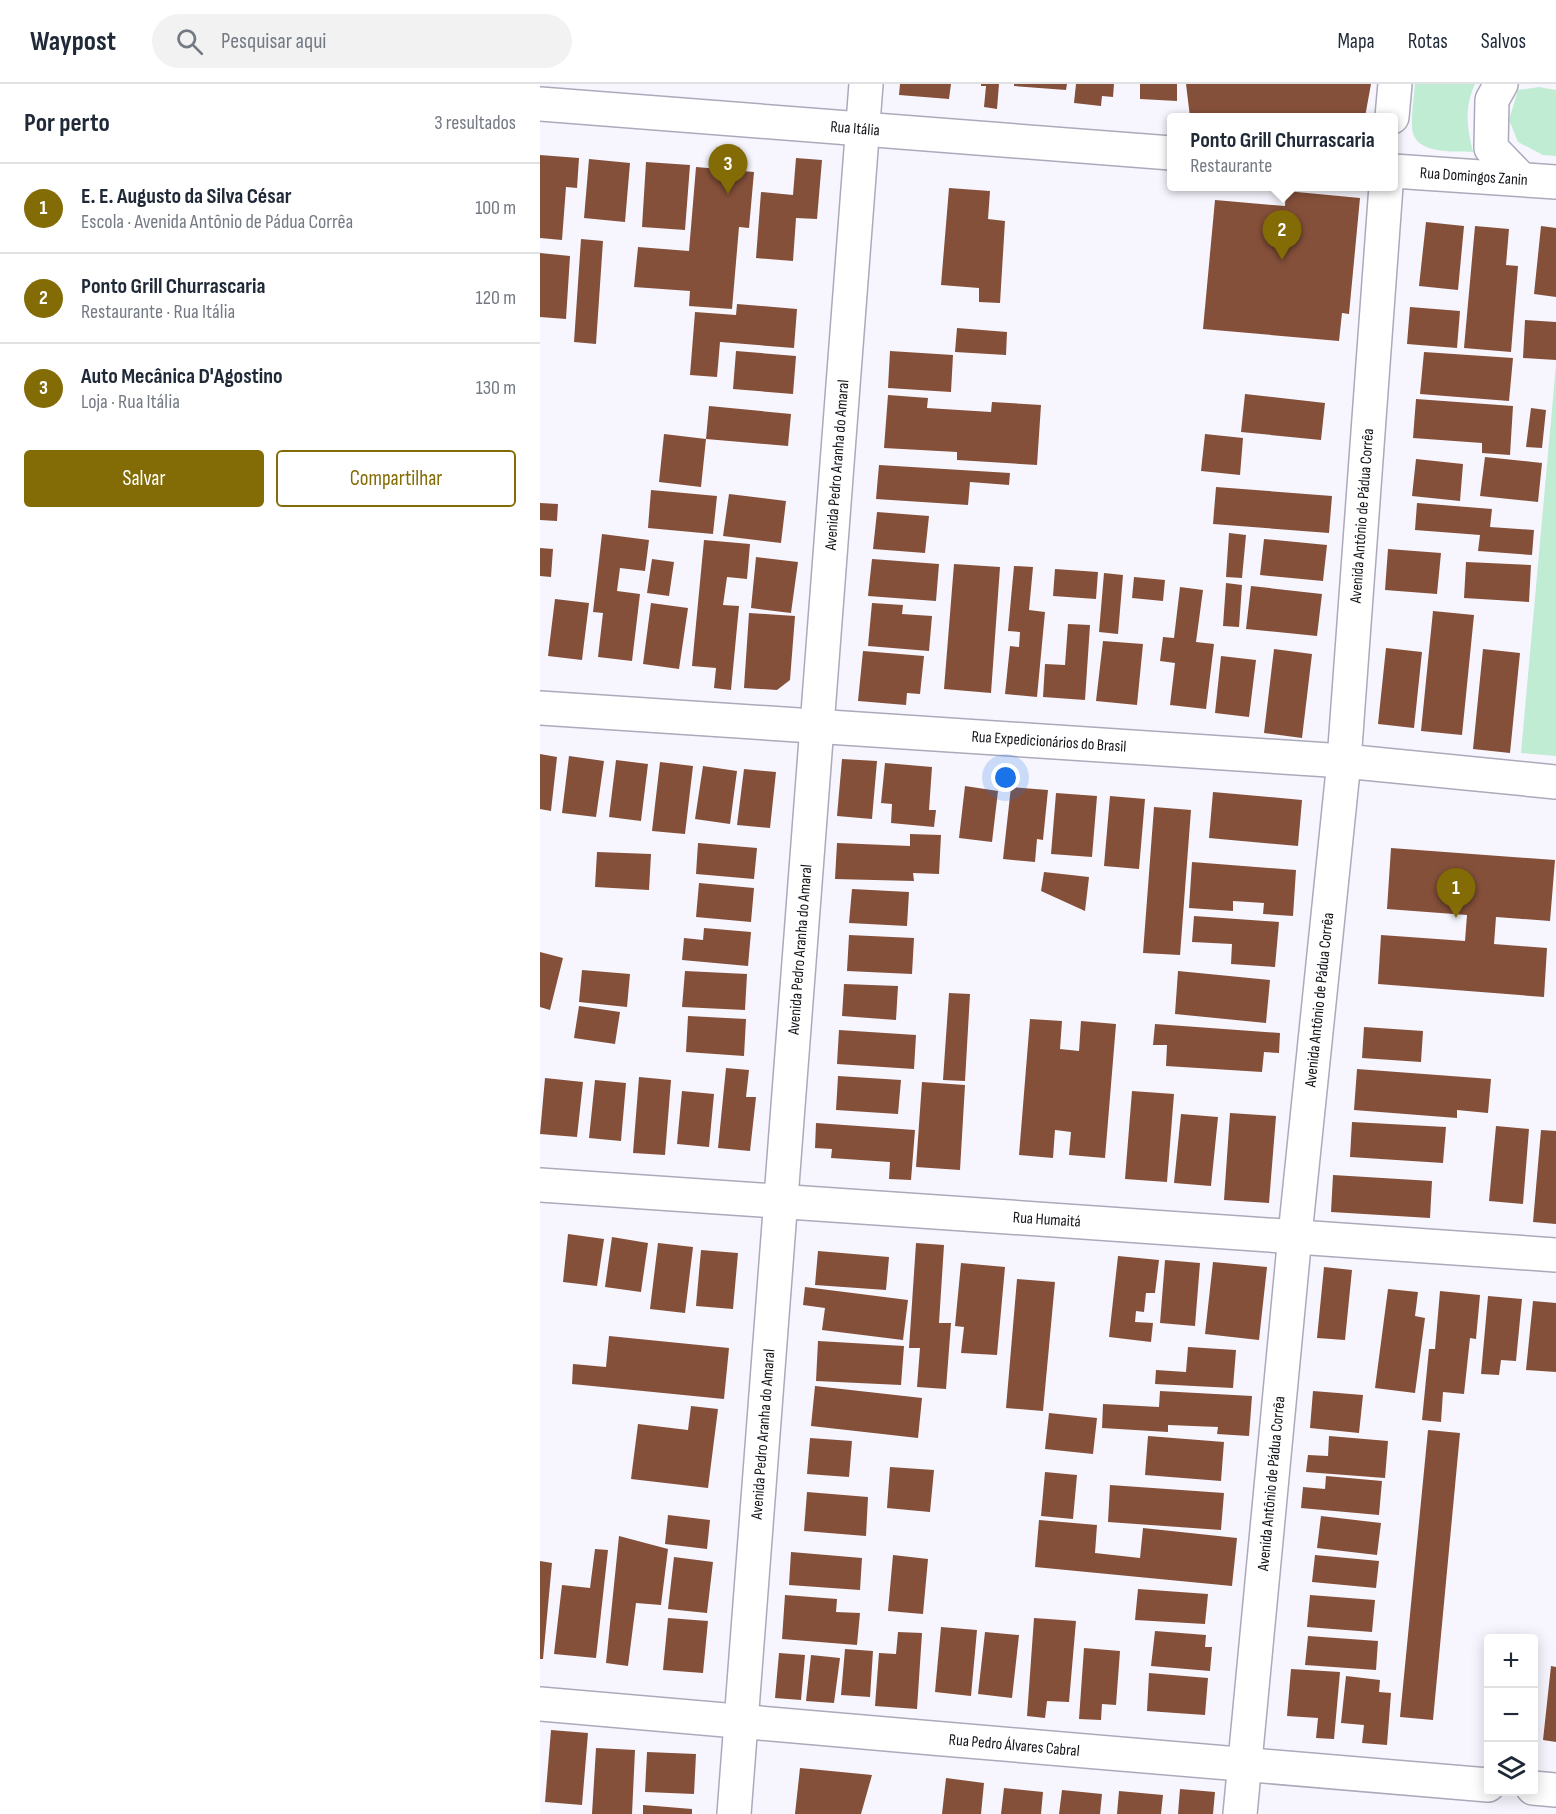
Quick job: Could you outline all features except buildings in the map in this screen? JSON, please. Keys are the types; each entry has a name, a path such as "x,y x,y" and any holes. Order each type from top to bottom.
{"street":[{"name":"Avenida Pedro Aranha do Amaral","path":"734,1814 866,84"},
{"path":"1392,113 1395,84"},
{"path":"1501,84 1492,100 1491,148 1521,179"},
{"name":"Rua Itália","path":"540,104 1167,153"},
{"name":"Rua Domingos Zanin","path":"1398,171 1556,182"},
{"name":"Avenida Antônio de Pádua Corrêa","path":"1240,1814 1295,1235 1344,761 1386,191"},
{"name":"Rua Expedicionários do Brasil","path":"540,708 1344,761 1556,782"},
{"name":"Rua Humaitá","path":"540,1185 782,1203 1295,1235 1556,1256"},
{"name":"Rua Pedro Álvares Cabral","path":"540,1704 1244,1766 1484,1785"},
{"path":"1538,1788 1556,1790"}],"green space":[{"path":"1415,84 1475,84 1468,109 1469,134 1473,152 1436,150 1420,143 1414,137 1412,112"},
{"path":"1539,87 1556,90 1556,156 1543,155 1518,142 1509,120 1518,90"},
{"path":"1556,365 1556,756 1521,753"}],"place":[{"name":"Auto Mecânica D'Agostino","path":"728,194"},
{"name":"Ponto Grill Churrascaria","path":"1282,260"},
{"name":"E. E. Augusto da Silva César","path":"1456,918"}]}
